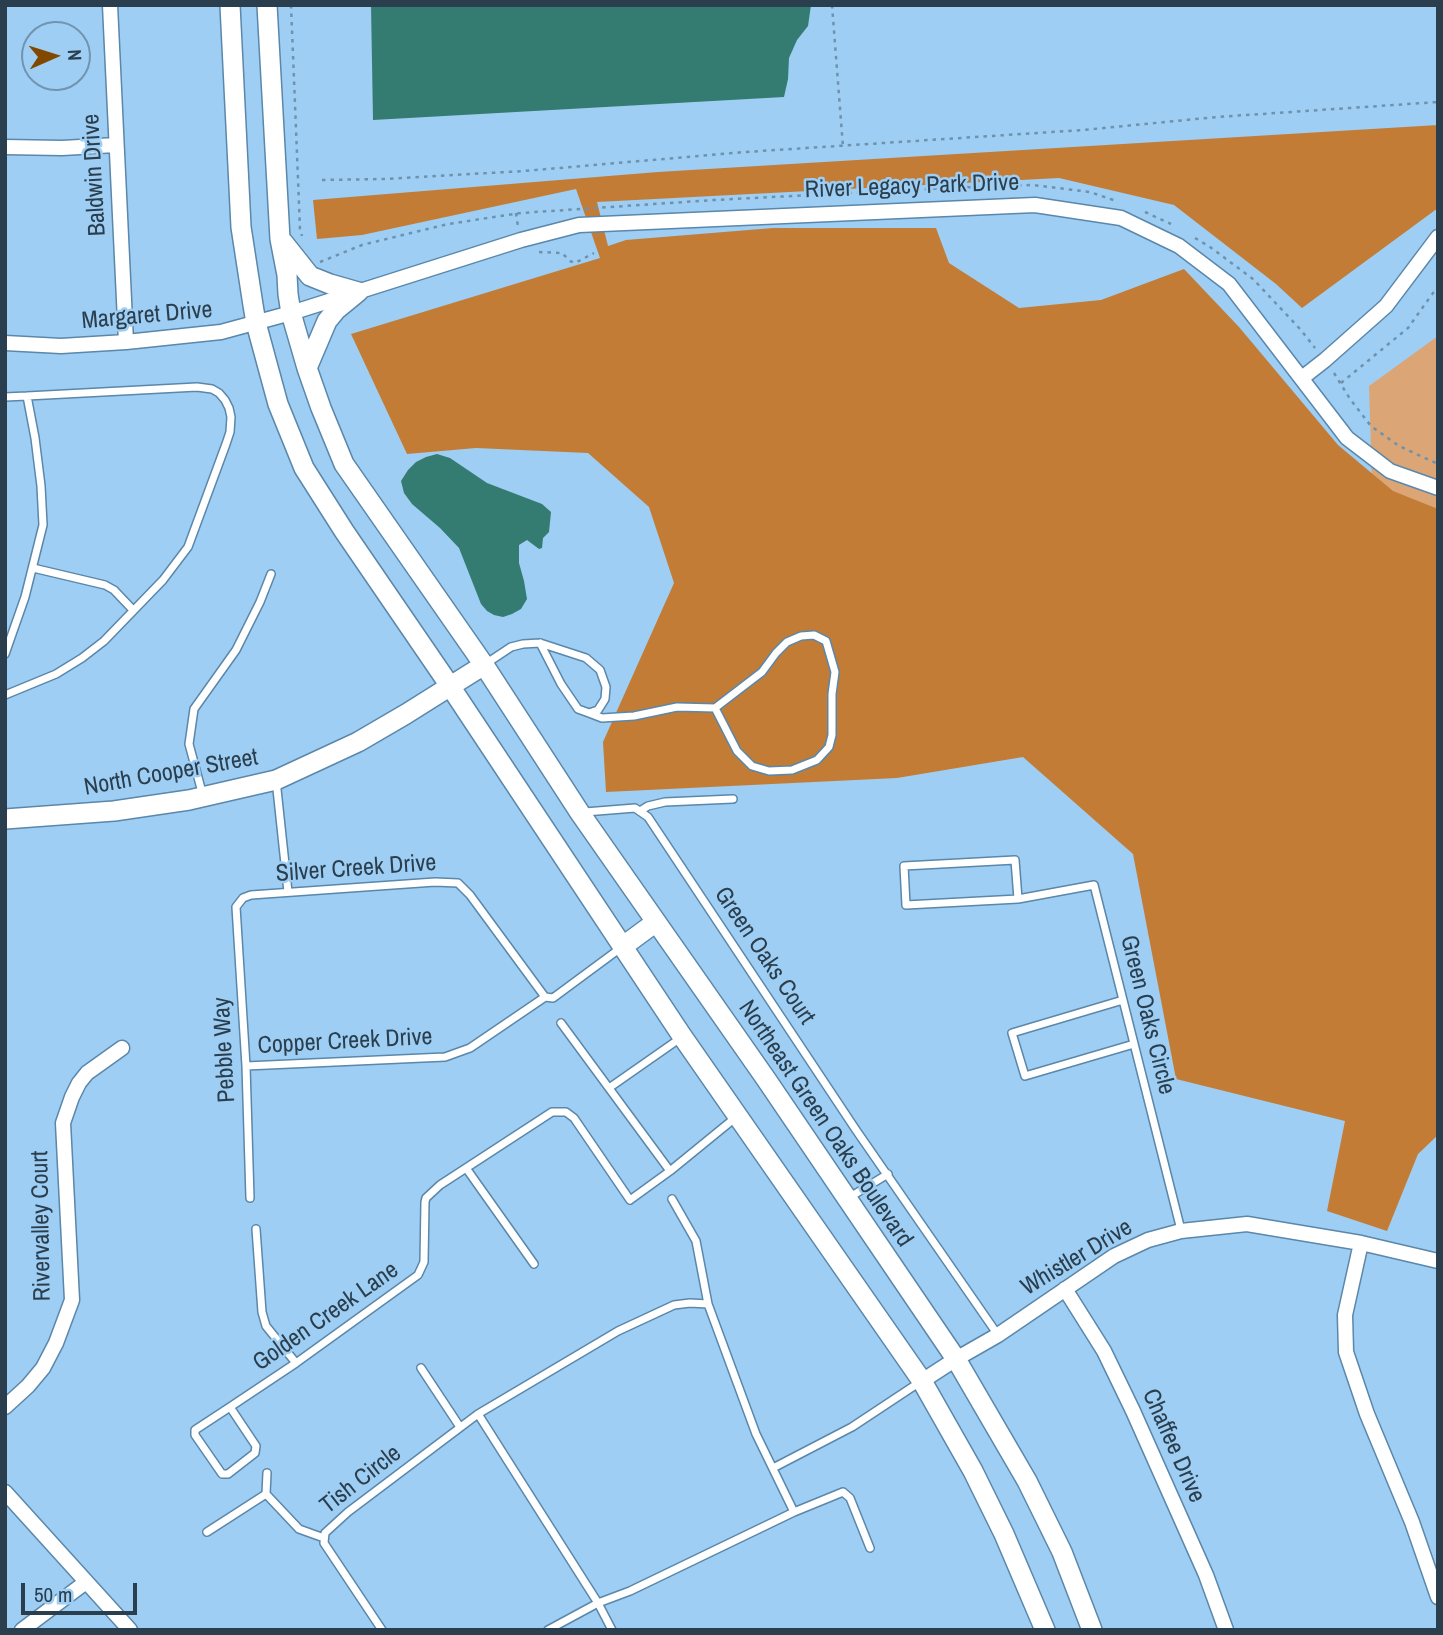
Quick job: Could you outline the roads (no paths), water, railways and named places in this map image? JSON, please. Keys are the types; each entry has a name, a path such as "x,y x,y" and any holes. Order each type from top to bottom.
{"main road":[{"path":"230,5 242,227 257,323 278,404 304,468 349,540 450,686 682,1036 922,1381 973,1471 1004,1534 1045,1630"},
{"name":"Northeast Green Oaks Boulevard","path":"267,5 281,239 292,313 307,368 344,464 484,666 580,813 766,1079 956,1359 1027,1480 1062,1552 1092,1630"},
{"path":"281,239 310,275 358,292"},
{"path":"307,368 327,321 335,310 358,292"},
{"name":"North Cooper Street","path":"5,819 114,811 203,797 276,780 358,742 484,666"},
{"path":"622,947 656,922"}],"street":[{"name":"Baldwin Drive","path":"110,5 126,342"},
{"path":"5,147 116,145"},
{"name":"River Legacy Park Drive","path":"292,313 520,240 579,225 1035,205 1121,218 1180,246 1228,284 1347,438 1390,471 1438,488"},
{"path":"1302,378 1386,306 1438,237"},
{"name":"Margaret Drive","path":"5,343 61,346 126,342 221,332 292,313"},
{"name":"Rivervalley Court","path":"5,1407 43,1368 56,1343 72,1300 62,1124 79,1083 87,1073 122,1048"},
{"name":"Whistler Drive","path":"922,1381 998,1335 1114,1256 1148,1240 1181,1231 1247,1224 1361,1243 1438,1261"},
{"path":"1361,1243 1345,1315 1346,1352 1367,1414 1412,1522 1438,1597"},
{"name":"Chaffee Drive","path":"1065,1289 1104,1351 1133,1411 1206,1575 1226,1630"},
{"path":"5,1492 130,1630"},
{"path":"22,1630 86,1582"}],"lane":[{"path":"5,397 197,387 212,389 225,400 231,417 230,432 188,547 163,580 104,641 82,658 56,674 5,695"},
{"path":"5,654 25,597 43,525 41,486 27,396"},
{"path":"33,568 105,585 114,590 133,610"},
{"path":"203,797 189,744 194,709 236,650 260,603 271,574"},
{"path":"540,643 561,684 578,709 602,718 634,716 677,707 715,708 762,673 776,653 788,642 802,636 814,635 826,641 835,672 832,735 829,747 817,760 792,770 769,771 751,766 737,751 715,708"},
{"path":"484,666 511,646 523,644 540,643 586,658 600,670 606,687 605,699 598,710 589,713"},
{"path":"276,780 288,892"},
{"path":"580,813 635,808 640,811 665,802 733,799"},
{"name":"Green Oaks Court","path":"640,811 648,817 856,1130 998,1335"},
{"path":"1015,860 1018,899 906,905 904,866 1015,860"},
{"name":"Silver Creek Drive","path":"240,901 251,895 435,882 458,883 470,895 545,997"},
{"name":"Green Oaks Circle","path":"1018,899 1094,885 1181,1231"},
{"name":"Pebble Way","path":"240,901 236,907 246,1066 250,1198"},
{"name":"Copper Creek Drive","path":"246,1066 445,1057 470,1048 545,997 553,998 622,947"},
{"path":"1123,1000 1012,1033 1025,1076 1134,1044"},
{"path":"561,1023 670,1171"},
{"path":"609,1088 682,1036"},
{"name":"Golden Creek Lane","path":"230,1407 256,1447 255,1452 228,1475 222,1474 195,1435 195,1430 296,1363 418,1275 424,1262 426,1198 440,1185 552,1112 566,1112 574,1118 630,1200 739,1115"},
{"path":"466,1168 534,1264"},
{"path":"846,1199 888,1174"},
{"path":"672,1199 696,1241 708,1304 756,1434 794,1512"},
{"path":"256,1229 262,1312 266,1326 296,1363"},
{"name":"Tish Circle","path":"382,1630 324,1543 326,1533 348,1512 478,1414 618,1331 674,1305 708,1304"},
{"path":"421,1368 460,1427"},
{"path":"773,1468 852,1427 922,1381"},
{"path":"478,1414 598,1603 611,1630"},
{"path":"267,1473 266,1494 299,1529 324,1538"},
{"path":"548,1630 598,1603 630,1591 794,1512 843,1492 850,1499 870,1548"},
{"path":"207,1532 266,1494"}]}
